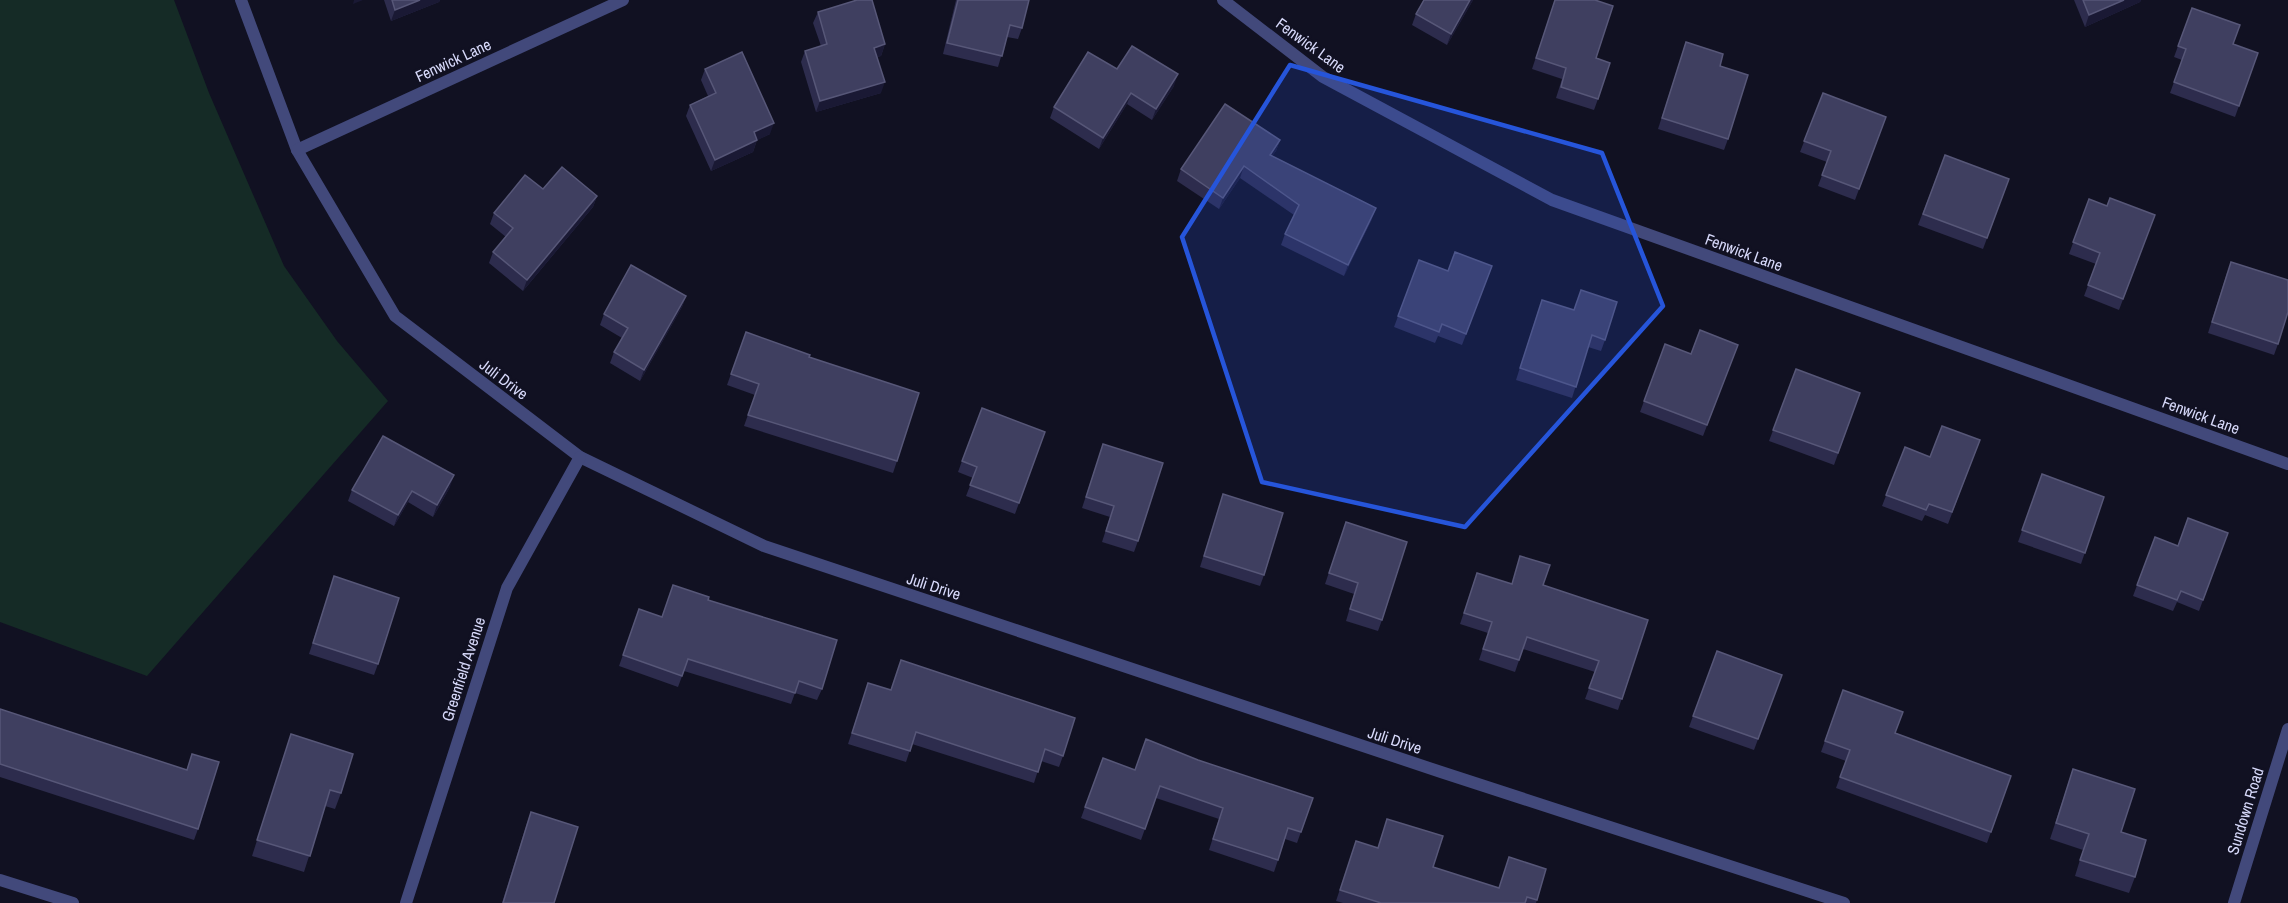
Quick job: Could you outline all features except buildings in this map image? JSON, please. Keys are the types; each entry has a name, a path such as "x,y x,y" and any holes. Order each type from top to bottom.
{"street":[{"name":"Juli Drive","path":"241,0 297,150 395,316 580,457 764,546 1441,772 1844,903"},
{"name":"Fenwick Lane","path":"297,150 623,0"},
{"name":"Fenwick Lane","path":"1224,0 1323,77 1552,201 2288,464"},
{"name":"Greenfield Avenue","path":"406,903 507,588 580,457"},
{"name":"Sundown Road","path":"2234,903 2288,729"},
{"path":"0,880 73,903"}],"highlighted area":[{"path":"1290,65 1602,153 1663,306 1465,527 1262,482 1182,237"}],"green space":[{"path":"0,0 174,0 209,93 284,266 337,341 388,401 147,676 0,622"}]}
